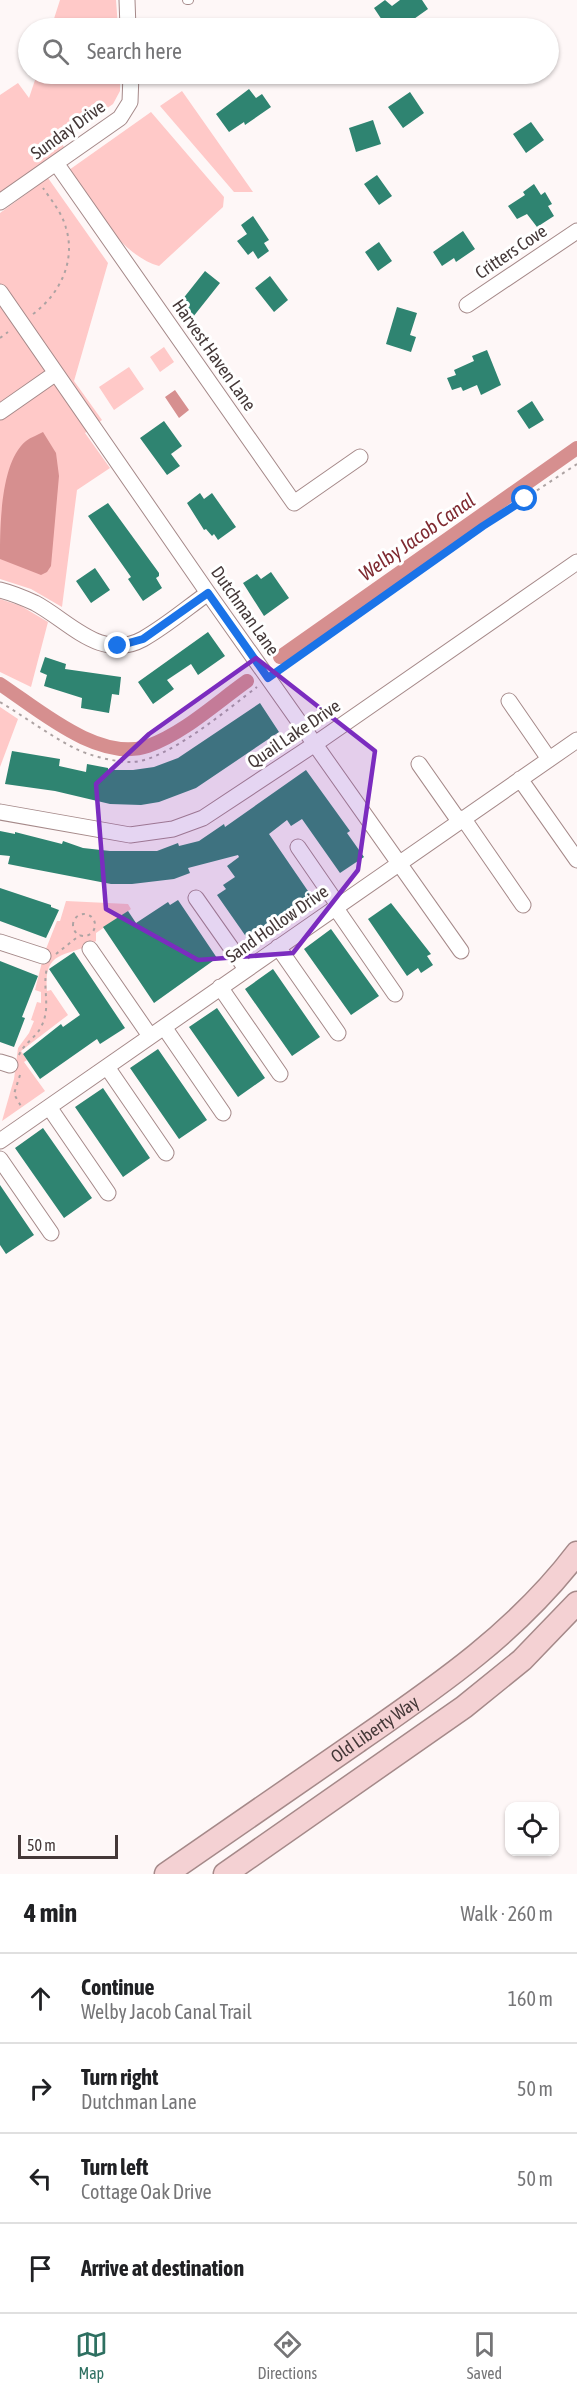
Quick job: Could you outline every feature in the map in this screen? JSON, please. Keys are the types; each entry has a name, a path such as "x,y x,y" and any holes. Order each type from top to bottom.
{"street":[{"path":"127,0 128,18"},
{"name":"Sunday Drive","path":"0,202 120,118 130,102 131,84"},
{"name":"Harvest Haven Lane","path":"56,163 294,503 360,457"},
{"name":"Critters Cove","path":"467,305 577,231"},
{"name":"Dutchman Lane","path":"0,292 208,593 461,951"},
{"path":"0,412 56,373"},
{"name":"Quail Lake Drive","path":"0,812 117,834 158,833 188,825 217,811 577,562"},
{"path":"0,590 36,603 82,635 100,643 118,646 143,639 208,593"},
{"path":"509,701 549,759"},
{"name":"Sand Hollow Drive","path":"0,1141 577,740"},
{"path":"418,764 523,905"},
{"path":"520,779 577,860"},
{"path":"298,847 395,994"},
{"path":"196,898 246,969"},
{"path":"0,942 43,956"},
{"path":"278,947 338,1033"},
{"path":"90,948 150,1036"},
{"path":"220,987 280,1074"},
{"path":"164,1027 224,1113"},
{"path":"107,1067 166,1153"},
{"path":"49,1107 108,1192"},
{"path":"0,1159 51,1233"},
{"name":"Old Liberty Way","path":"166,1874 448,1679 504,1632 572,1559"},
{"name":"Old Liberty Way","path":"225,1874 472,1702 522,1660 577,1603"}],"path":[{"path":"33,314 46,303 59,286 67,266 68,256 66,227 43,188"},
{"path":"0,338 8,332"},
{"path":"0,702 76,749 106,758 134,762 158,754 182,742 268,678 483,526 577,464"},
{"path":"30,1120 14,1094 13,1063 22,1048 36,1035 46,1016 48,1007 44,982 50,960 80,935 88,935 93,931 94,921 89,916 79,915 74,921 75,931 80,935"}],"highlighted area":[{"path":"256,658 375,751 358,870 293,953 198,960 106,909 96,784 149,734"}],"shaded area":[{"path":"60,0 116,0 117,18 54,18"},
{"path":"18,83 29,98 34,84 120,84 120,91 113,104 60,141 64,147 0,195 0,95"},
{"path":"182,91 253,192 234,192 160,106"},
{"path":"151,112 224,197 223,207 159,266 131,251 119,239 97,212 69,170"},
{"path":"48,178 108,263 74,381 102,420 85,433 110,468 77,490 62,607 31,589 0,579 0,213"},
{"path":"164,347 174,362 160,372 150,357"},
{"path":"129,367 144,389 114,410 99,387"},
{"path":"175,390 189,410 179,418 165,397"},
{"path":"43,432 56,453 59,476 51,566 41,575 0,559 0,546 3,496 11,464 17,451 26,441"},
{"path":"0,599 21,606 48,622 31,687 0,672"},
{"path":"0,707 18,719 0,767"},
{"path":"66,901 128,904 131,909 96,933 96,941 60,956 49,967 47,991 51,990 68,1015 21,1051 27,1060 24,1062 45,1091 2,1121 14,1079 18,1048 29,1033 34,1021 31,1020 37,1002 41,1003 41,992 35,990 44,954 57,921 60,921"}],"building":[{"path":"385,0 392,6 400,0 422,0 428,9 415,18 381,18 374,8"},
{"path":"249,89 256,98 262,94 271,107 245,125 244,122 229,132 216,114"},
{"path":"410,92 424,113 403,128 388,107"},
{"path":"373,120 381,144 356,152 349,128"},
{"path":"531,122 544,140 526,153 513,134"},
{"path":"377,175 392,196 379,205 364,184"},
{"path":"534,184 541,195 545,192 552,204 548,206 554,216 537,227 527,214 517,219 508,206 525,195 523,192"},
{"path":"253,216 269,240 264,243 269,251 258,259 253,251 248,255 237,241 247,234 241,225"},
{"path":"463,231 475,249 456,262 454,258 442,266 433,252"},
{"path":"379,242 392,261 378,271 365,252"},
{"path":"205,271 220,283 193,317 178,305"},
{"path":"270,276 288,300 274,312 255,288"},
{"path":"397,307 417,313 410,335 416,337 411,352 386,344"},
{"path":"487,350 501,385 481,395 477,385 463,391 461,387 452,390 447,378 456,375 454,370 474,361 472,356"},
{"path":"532,401 544,420 529,429 517,411"},
{"path":"164,421 182,446 171,454 180,466 167,475 140,438"},
{"path":"200,493 204,499 212,493 236,527 218,540 214,534 212,536 206,529 204,530 187,503"},
{"path":"108,503 159,573 156,578 162,588 143,601 128,579 131,577 88,516"},
{"path":"95,568 110,590 91,603 76,581"},
{"path":"271,572 289,598 264,616 243,583 257,574 261,579"},
{"path":"208,632 225,656 198,675 191,664 167,680 174,689 153,704 138,682"},
{"path":"45,657 66,664 65,669 121,677 119,695 112,694 109,713 81,708 82,698 44,686 47,675 40,672"},
{"path":"260,703 279,732 196,788 159,802 141,805 110,804 55,791 5,784 12,751 60,759 59,766 86,772 87,764 108,768 108,770 154,767 178,758"},
{"path":"306,770 350,831 347,833 364,857 340,873 302,819 291,826 287,820 269,834 310,894 247,938 217,895 226,889 223,885 235,877 227,866 239,857 238,855 188,868 190,873 174,879 111,884 8,864 10,856 0,855 0,831 15,834 15,832 62,844 63,841 83,848 110,851 157,851 178,843 179,846 199,841 224,824 225,827"},
{"path":"0,888 51,905 59,910 46,938 0,921"},
{"path":"178,900 217,958 154,1003 103,927 128,911 136,923 168,902 170,905"},
{"path":"391,903 431,954 427,956 433,965 421,973 418,968 407,976 368,919"},
{"path":"331,929 379,996 351,1015 304,949"},
{"path":"74,952 125,1028 100,1044 97,1039 40,1079 23,1054 61,1024 63,1027 80,1015 49,969"},
{"path":"0,961 38,976 22,1017 25,1018 14,1047 0,1042"},
{"path":"273,969 320,1037 292,1056 245,989"},
{"path":"217,1008 265,1078 238,1097 189,1027"},
{"path":"158,1049 207,1120 179,1139 130,1068"},
{"path":"103,1088 150,1158 123,1177 75,1107"},
{"path":"43,1128 92,1198 64,1218 15,1148"},
{"path":"0,1185 34,1235 6,1254 0,1245"}],"waterway":[{"name":"Welby Jacob Canal","path":"280,657 577,448"},
{"name":"Welby Jacob Canal","path":"0,684 70,731 110,747 129,749 148,746 174,733 247,681"}],"route":[{"path":"118,646 143,639 208,593 268,678 483,526 525,499"}]}
